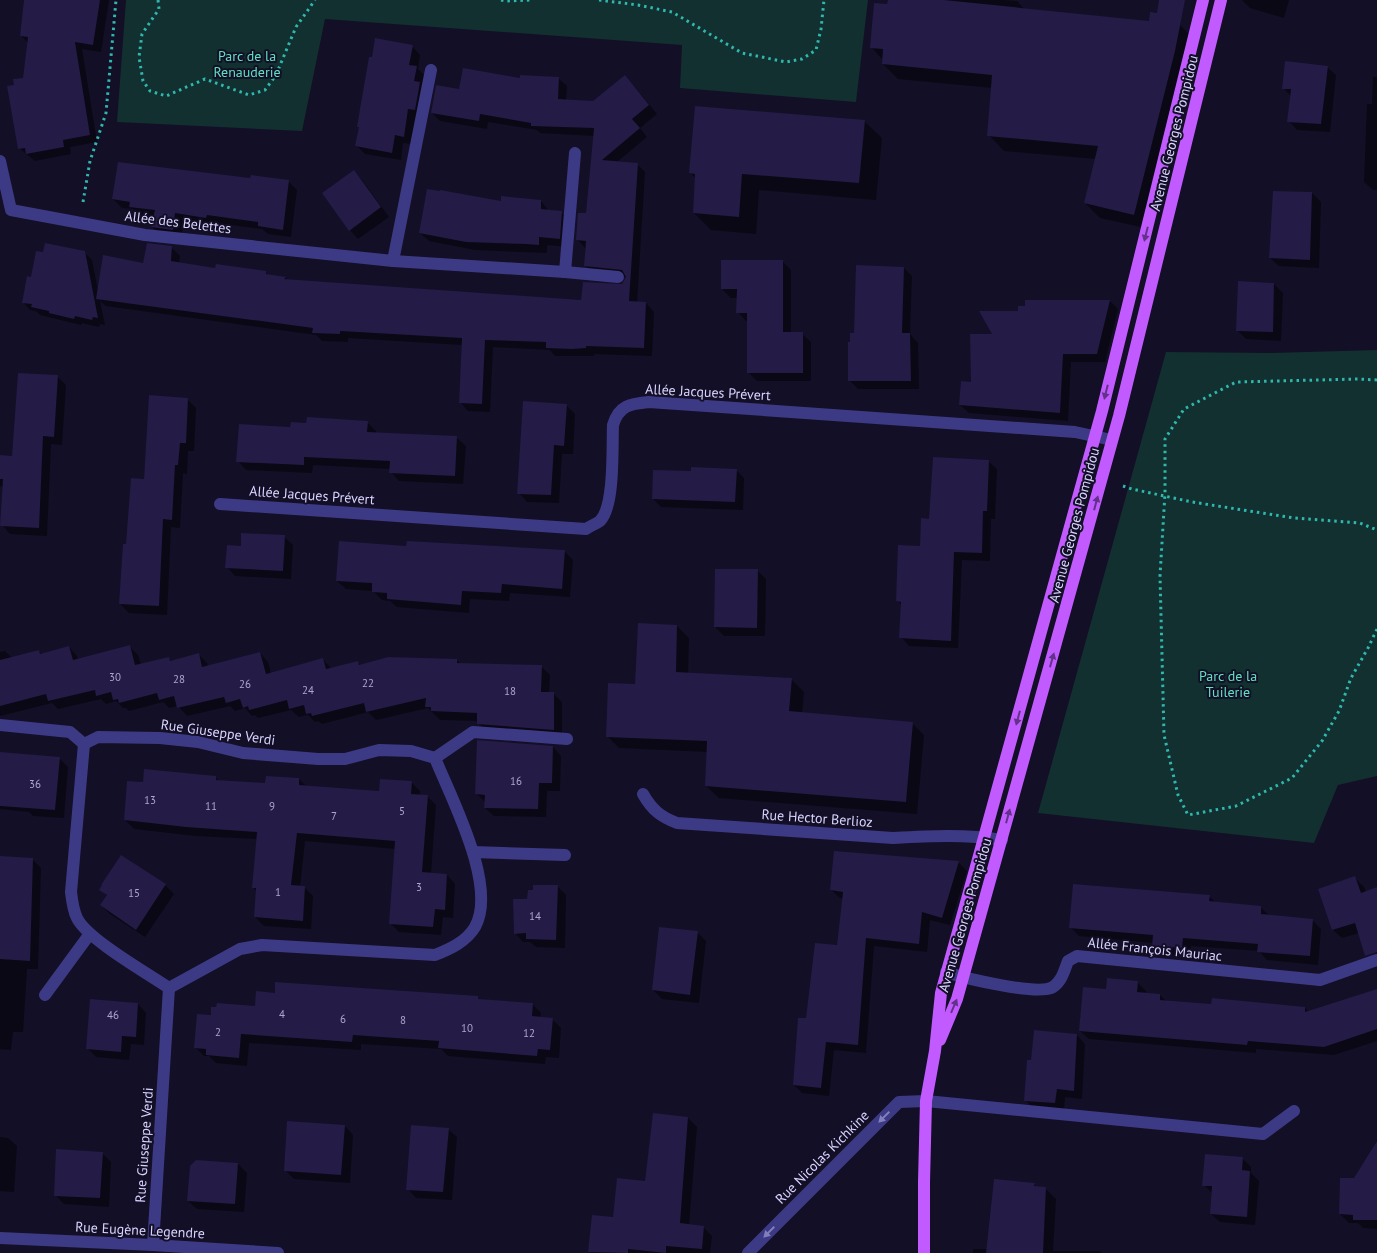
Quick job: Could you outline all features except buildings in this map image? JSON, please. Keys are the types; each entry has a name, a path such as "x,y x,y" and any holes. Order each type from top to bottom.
{"main road":[{"name":"Avenue Georges Pompidou","path":"924,1252 926,1101 935,1051 941,993 1095,436 1203,0"},
{"name":"Avenue Georges Pompidou","path":"935,1051 957,999 1103,477 1221,0"}],"street":[{"path":"393,261 430,70"},
{"path":"565,272 575,153"},
{"name":"Allée des Belettes","path":"0,162 11,210 145,235 393,261 618,277"},
{"name":"Allée Jacques Prévert","path":"220,504 586,529 600,521 606,510 610,493 616,415 623,408 634,404 650,402 1075,432 1112,440"},
{"path":"0,725 70,732 84,744 72,905 77,919 89,935 169,988 240,949 251,946 262,945 435,955 451,949 463,940 475,926 480,909 481,882 474,852 435,758 473,732 567,739"},
{"name":"Rue Giuseppe Verdi","path":"84,744 98,737 160,738 198,742 243,753 318,759 345,758 379,750 411,751 435,758"},
{"name":"Rue Hector Berlioz","path":"643,794 653,810 677,824 892,838 928,836 984,837 1002,840"},
{"path":"474,852 565,855"},
{"path":"45,995 89,935"},
{"name":"Allée François Mauriac","path":"946,972 963,978 1036,991 1051,988 1061,980 1068,961 1077,956 1320,980 1377,960"},
{"name":"Rue Giuseppe Verdi","path":"153,1245 169,988"},
{"path":"926,1101 1263,1134 1294,1111"},
{"name":"Rue Nicolas Kichkine","path":"748,1253 898,1102 926,1101"},
{"name":"Rue Eugène Legendre","path":"0,1238 278,1253"}],"path":[{"path":"79,222 90,160 106,112 116,0"},
{"path":"158,0 159,9 142,34 139,57 143,80 150,91 166,96 205,79 250,95 265,90 276,75 296,27 316,0"},
{"path":"501,0 530,0"},
{"path":"599,0 672,12 742,53 786,62 802,59 816,50 821,29 824,0"},
{"path":"1377,380 1236,382 1184,409 1165,439 1160,576 1164,734 1178,795 1188,815 1236,806 1292,778 1322,741 1339,711 1351,678 1377,629"},
{"path":"1103,477 1132,489 1164,497 1294,518 1360,522 1377,530"}],"green space":[{"name":"Parc de la Renauderie","path":"126,0 868,0 856,102 680,88 682,45 325,19 302,131 117,122"},
{"name":"Parc de la Tuilerie","path":"1377,350 1377,776 1338,785 1314,843 1038,813 1166,352 1271,353"}]}
